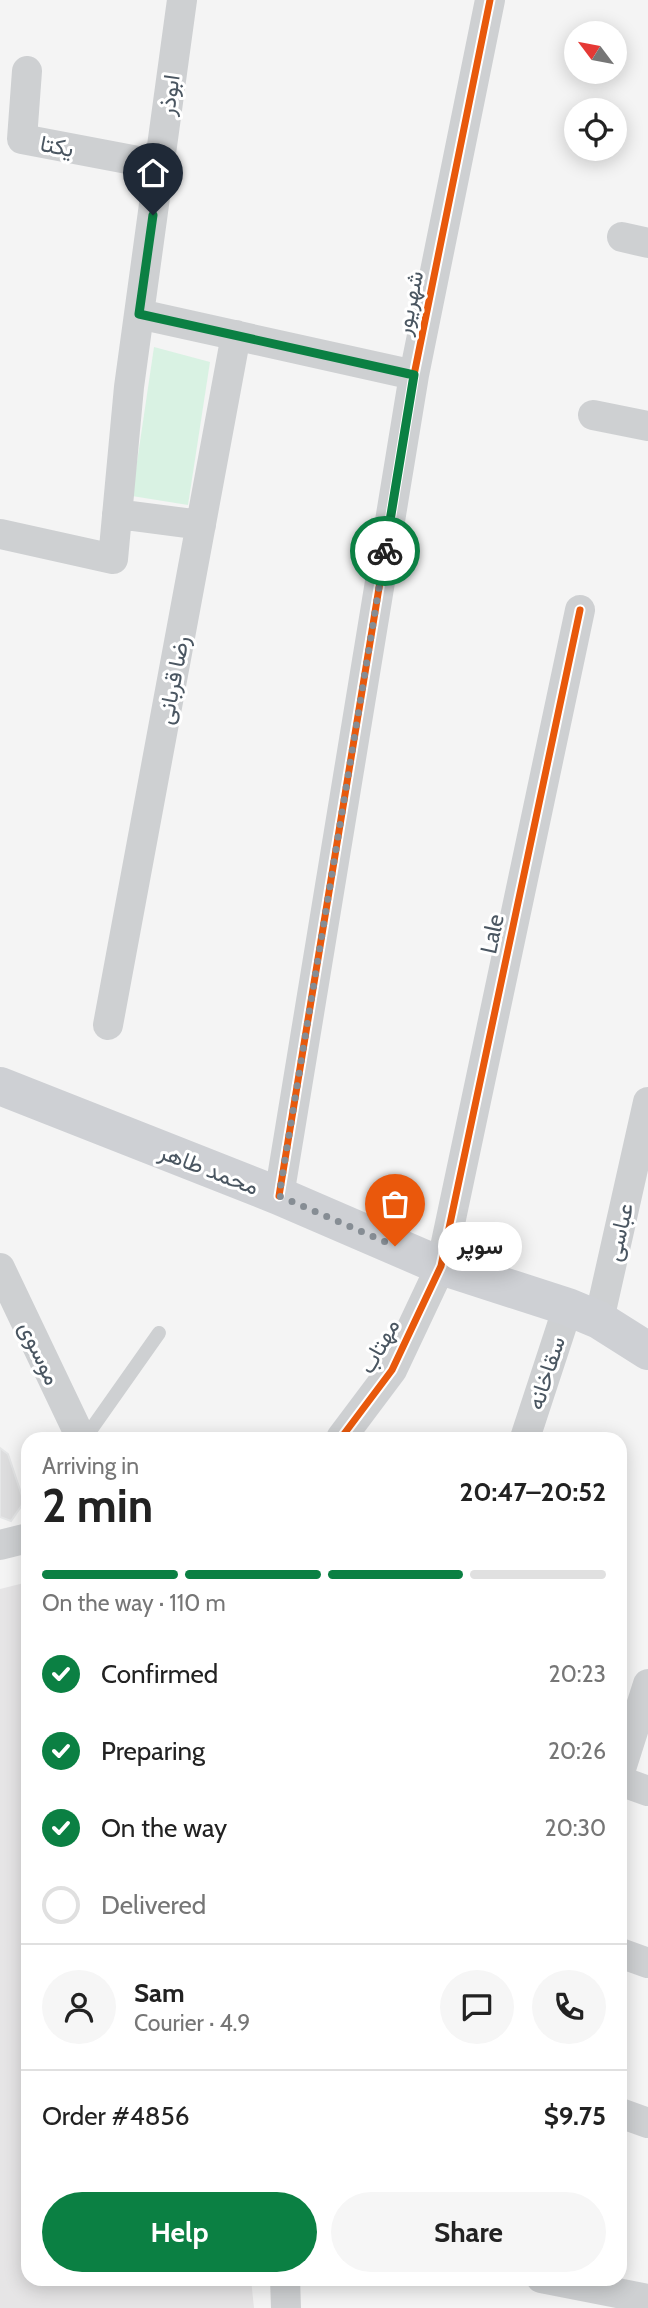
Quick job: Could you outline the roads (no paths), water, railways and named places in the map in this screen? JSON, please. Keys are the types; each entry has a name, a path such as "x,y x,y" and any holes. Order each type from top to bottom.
{"main road":[{"name":"محمد طاهر","path":"0,1086 279,1196 441,1266 584,1314 648,1351"}],"street":[{"name":"ابوذر","path":"0,534 113,559 139,314 183,0"},
{"name":"شهریور","path":"279,1196 414,375 490,0"},
{"name":"یکتا","path":"27,71 22,139 159,165"},
{"path":"139,314 414,375"},
{"name":"رضا قربانی","path":"108,1025 236,335"},
{"path":"593,415 648,426"},
{"path":"117,514 201,525"},
{"name":"Lale","path":"441,1266 580,610"},
{"name":"عباسی","path":"584,1314 648,1102"},
{"name":"مهتاب","path":"346,1432 392,1370 441,1266"},
{"name":"موسوی","path":"0,1268 80,1432"},
{"name":"سقاخانه","path":"528,1432 584,1314"},
{"path":"0,1545 21,1540"},
{"path":"627,1750 648,1684"},
{"path":"627,1784 648,1791"},
{"path":"627,1956 648,1963"},
{"path":"627,2116 648,2123"},
{"path":"285,2286 286,2308"},
{"path":"582,2286 648,2299"}],"lane":[{"path":"87,1432 159,1333"}],"place":[{"name":"سوپر","path":"395,1246"}]}
